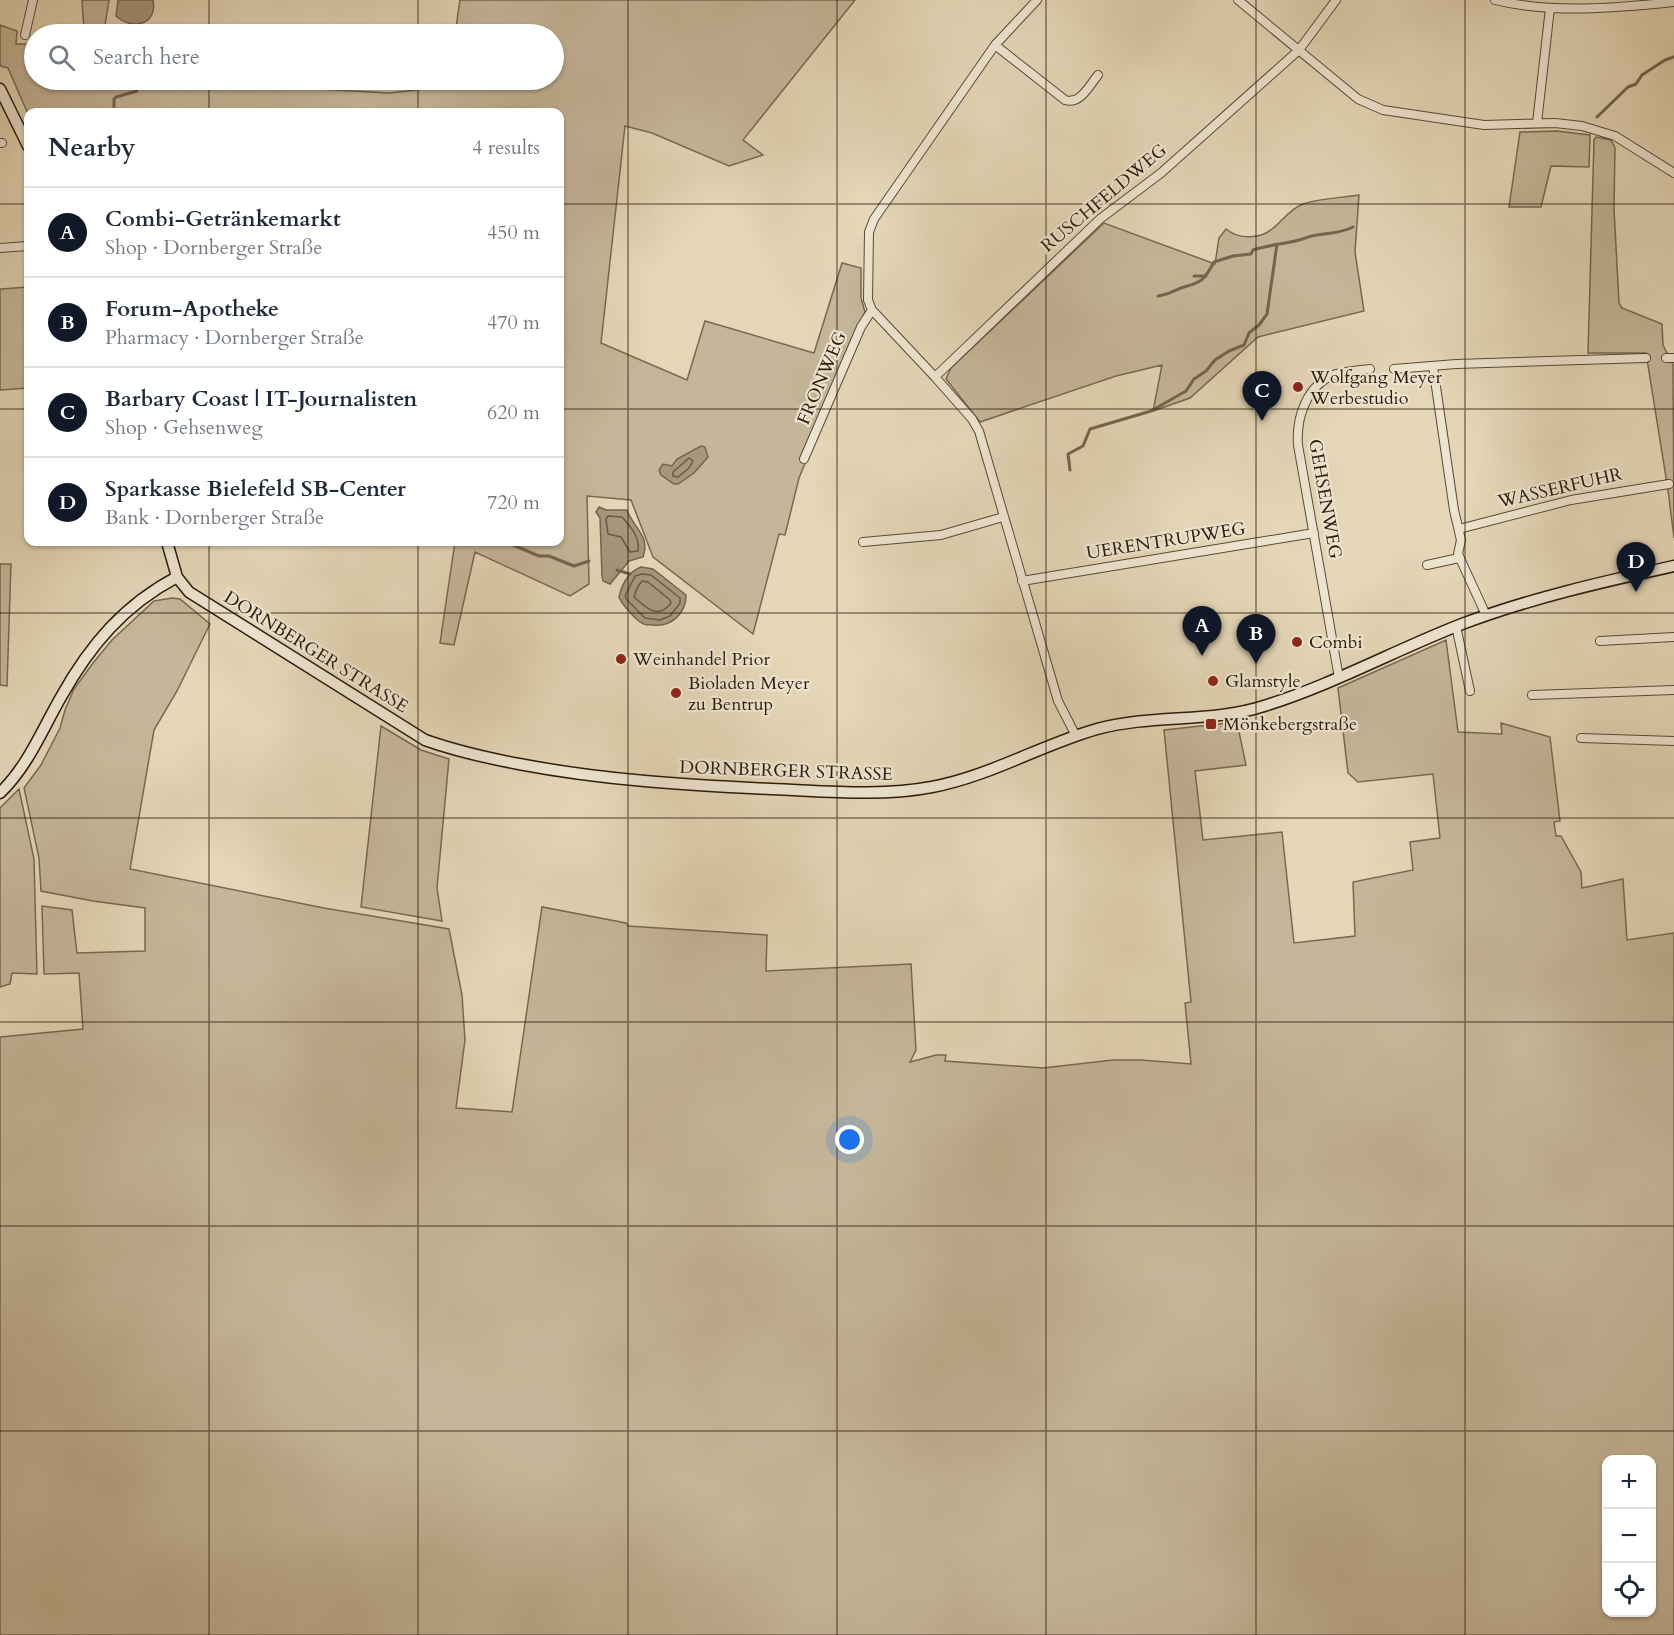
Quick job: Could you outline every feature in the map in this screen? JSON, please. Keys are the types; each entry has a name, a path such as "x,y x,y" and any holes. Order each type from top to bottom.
{"main road":[{"path":"0,89 24,138"},
{"name":"DORNBERGER STRASSE","path":"168,546 177,577 189,592 425,740 453,750 560,772 631,781 869,793 894,792 958,782 1098,729 1149,720 1252,710 1339,678 1486,615 1580,587 1674,566"},
{"path":"0,792 14,779 27,761 62,695 99,641 123,613 136,602 177,577"}],"street":[{"path":"28,24 33,0"},
{"path":"1037,0 995,45 874,219 869,232 868,300 872,310 935,377 979,430 1058,701 1076,736"},
{"path":"1238,0 1358,99 1383,110 1473,124 1537,123 1582,126 1608,133 1674,173"},
{"name":"RUSCHFELDWEG","path":"935,377 1100,219 1161,173 1299,50 1336,0"},
{"path":"1495,0 1550,8 1674,2"},
{"path":"1537,123 1550,8"},
{"path":"995,45 1065,100 1072,102 1077,100 1098,75"},
{"path":"0,248 24,246"},
{"name":"FRONWEG","path":"804,459 861,327 872,310"},
{"path":"1394,369 1646,358"},
{"path":"1433,366 1454,510 1461,540 1458,554 1486,615"},
{"name":"GEHSENWEG","path":"1339,678 1297,431 1308,397 1323,380 1336,374 1370,369"},
{"name":"WASSERFUHR","path":"1459,529 1571,500 1669,484"},
{"path":"863,542 941,535 1003,517"},
{"name":"UERENTRUPWEG","path":"1022,581 1314,533"},
{"path":"1427,566 1459,558"},
{"path":"1456,626 1470,691"},
{"path":"1600,641 1674,637"},
{"path":"1532,695 1674,690"},
{"path":"1581,738 1674,741"}],"shaded area":[{"path":"82,0 109,0 105,24 84,24"},
{"path":"460,0 855,0 743,140 763,155 729,166 652,133 625,126 601,343 687,380 705,321 814,353 842,263 861,268 861,298 865,312 801,462 806,461 799,478 785,535 779,534 753,634 653,557 631,500 587,496 589,584 570,596 475,552 454,645 440,643 454,546 564,546 564,108 25,108 8,68 0,64 0,25 17,31 16,44 24,44 24,90 335,90 390,93 415,90 564,90 564,24 456,24"},
{"path":"1557,131 1590,135 1589,167 1551,166 1541,207 1509,207 1520,132"},
{"path":"1596,137 1611,140 1615,148 1614,209 1619,303 1622,308 1662,324 1663,345 1673,365 1674,538 1646,353 1588,353 1594,140"},
{"path":"1359,195 1355,252 1364,311 1258,337 1190,398 1153,411 1162,365 1116,376 980,422 946,379 951,368 1104,223 1215,264 1219,238 1226,229 1240,236 1261,235 1271,230 1292,210 1303,204"},
{"path":"24,287 24,388 0,390 0,289"},
{"path":"0,564 11,564 7,686 0,685"},
{"path":"172,598 180,599 210,624 177,691 154,730 130,869 324,908 449,929 462,995 465,1040 456,1108 512,1112 542,907 626,923 628,926 767,935 766,971 911,964 916,1050 910,1062 936,1055 946,1055 945,1061 1043,1068 1113,1060 1191,1064 1185,1003 1191,1002 1164,730 1237,722 1246,765 1195,771 1203,840 1282,832 1294,943 1355,936 1353,882 1413,870 1410,842 1440,838 1433,774 1358,782 1348,773 1338,688 1446,640 1458,732 1502,734 1501,723 1550,737 1560,821 1554,822 1556,836 1561,836 1581,872 1582,888 1623,879 1627,940 1674,933 1674,1635 0,1635 0,1037 83,1029 79,973 44,974 42,906 72,910 77,953 145,951 145,908 41,891 39,858 24,788 41,765 60,728 74,689 112,640 154,601"},
{"path":"381,726 421,750 449,759 437,888 442,921 361,907"},
{"path":"19,789 34,859 37,974 12,973 10,984 0,987 0,808"}],"water":[{"path":"118,0 153,0 152,15 142,23 122,21 116,16"},
{"path":"701,446 705,447 708,457 694,473 678,484 674,484 661,475 659,470 663,464 672,466 677,459"},
{"path":"599,507 606,510 627,510 645,543 643,557 629,561 610,584 603,581 602,576 600,518 596,512"},
{"path":"641,567 653,569 686,595 680,613 666,624 645,625 641,623 620,600 620,592 626,579"}],"waterway":[{"path":"1597,117 1628,87 1636,84 1642,75 1674,57"},
{"path":"114,108 116,97 137,90"},
{"path":"1158,296 1198,282 1205,277 1214,262 1233,256 1251,254 1253,250 1259,248 1315,235 1340,232 1353,227"},
{"path":"1070,470 1068,454 1083,446 1090,429 1151,411 1186,391 1194,379 1206,371 1215,360 1244,345 1249,333 1267,314 1277,244"},
{"path":"1194,276 1206,276"},
{"path":"515,546 539,556 549,556 574,566 589,561"},
{"path":"617,570 630,574"}],"place":[{"name":"Wolfgang Meyer Werbestudio","path":"1298,387"},
{"name":"Barbary Coast | IT-Journalisten","path":"1262,421"},
{"name":"Sparkasse Bielefeld SB-Center","path":"1636,592"},
{"name":"Combi","path":"1297,642"},
{"name":"Combi-Getränkemarkt","path":"1202,656"},
{"name":"Weinhandel Prior","path":"621,659"},
{"name":"Forum-Apotheke","path":"1256,664"},
{"name":"Glamstyle","path":"1213,681"},
{"name":"Bioladen Meyer zu Bentrup","path":"676,693"},
{"name":"Mönkebergstraße","path":"1211,724"}]}
